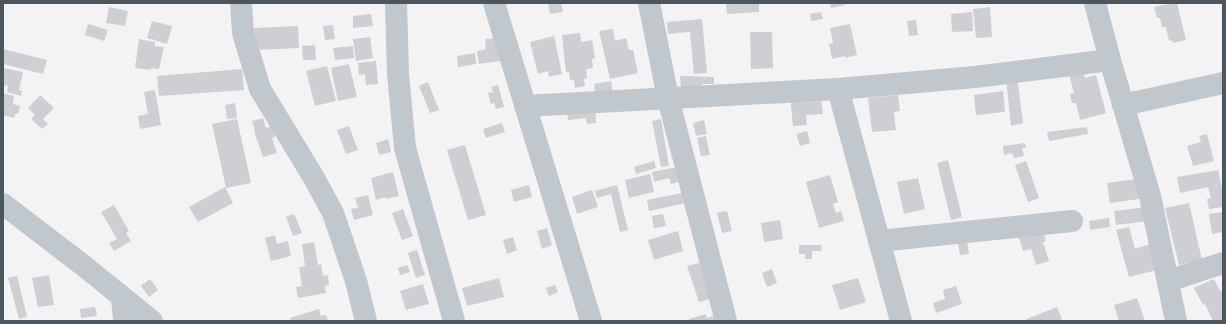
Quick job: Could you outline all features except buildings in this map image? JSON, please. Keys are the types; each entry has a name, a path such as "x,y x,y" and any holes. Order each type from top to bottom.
{"street":[{"path":"241,3 243,33 260,89 314,178 333,213 356,281 366,321"},
{"path":"396,3 398,74 405,148 454,321"},
{"path":"494,3 591,321"},
{"path":"649,3 668,98 726,321"},
{"path":"1095,3 1150,196 1176,321"},
{"path":"525,106 838,89 975,77 1110,60"},
{"path":"1123,105 1223,83"},
{"path":"838,89 901,321"},
{"path":"3,204 84,266 152,321"},
{"path":"879,241 1072,221"},
{"path":"1168,281 1223,262"},
{"path":"122,297 124,321"}]}
